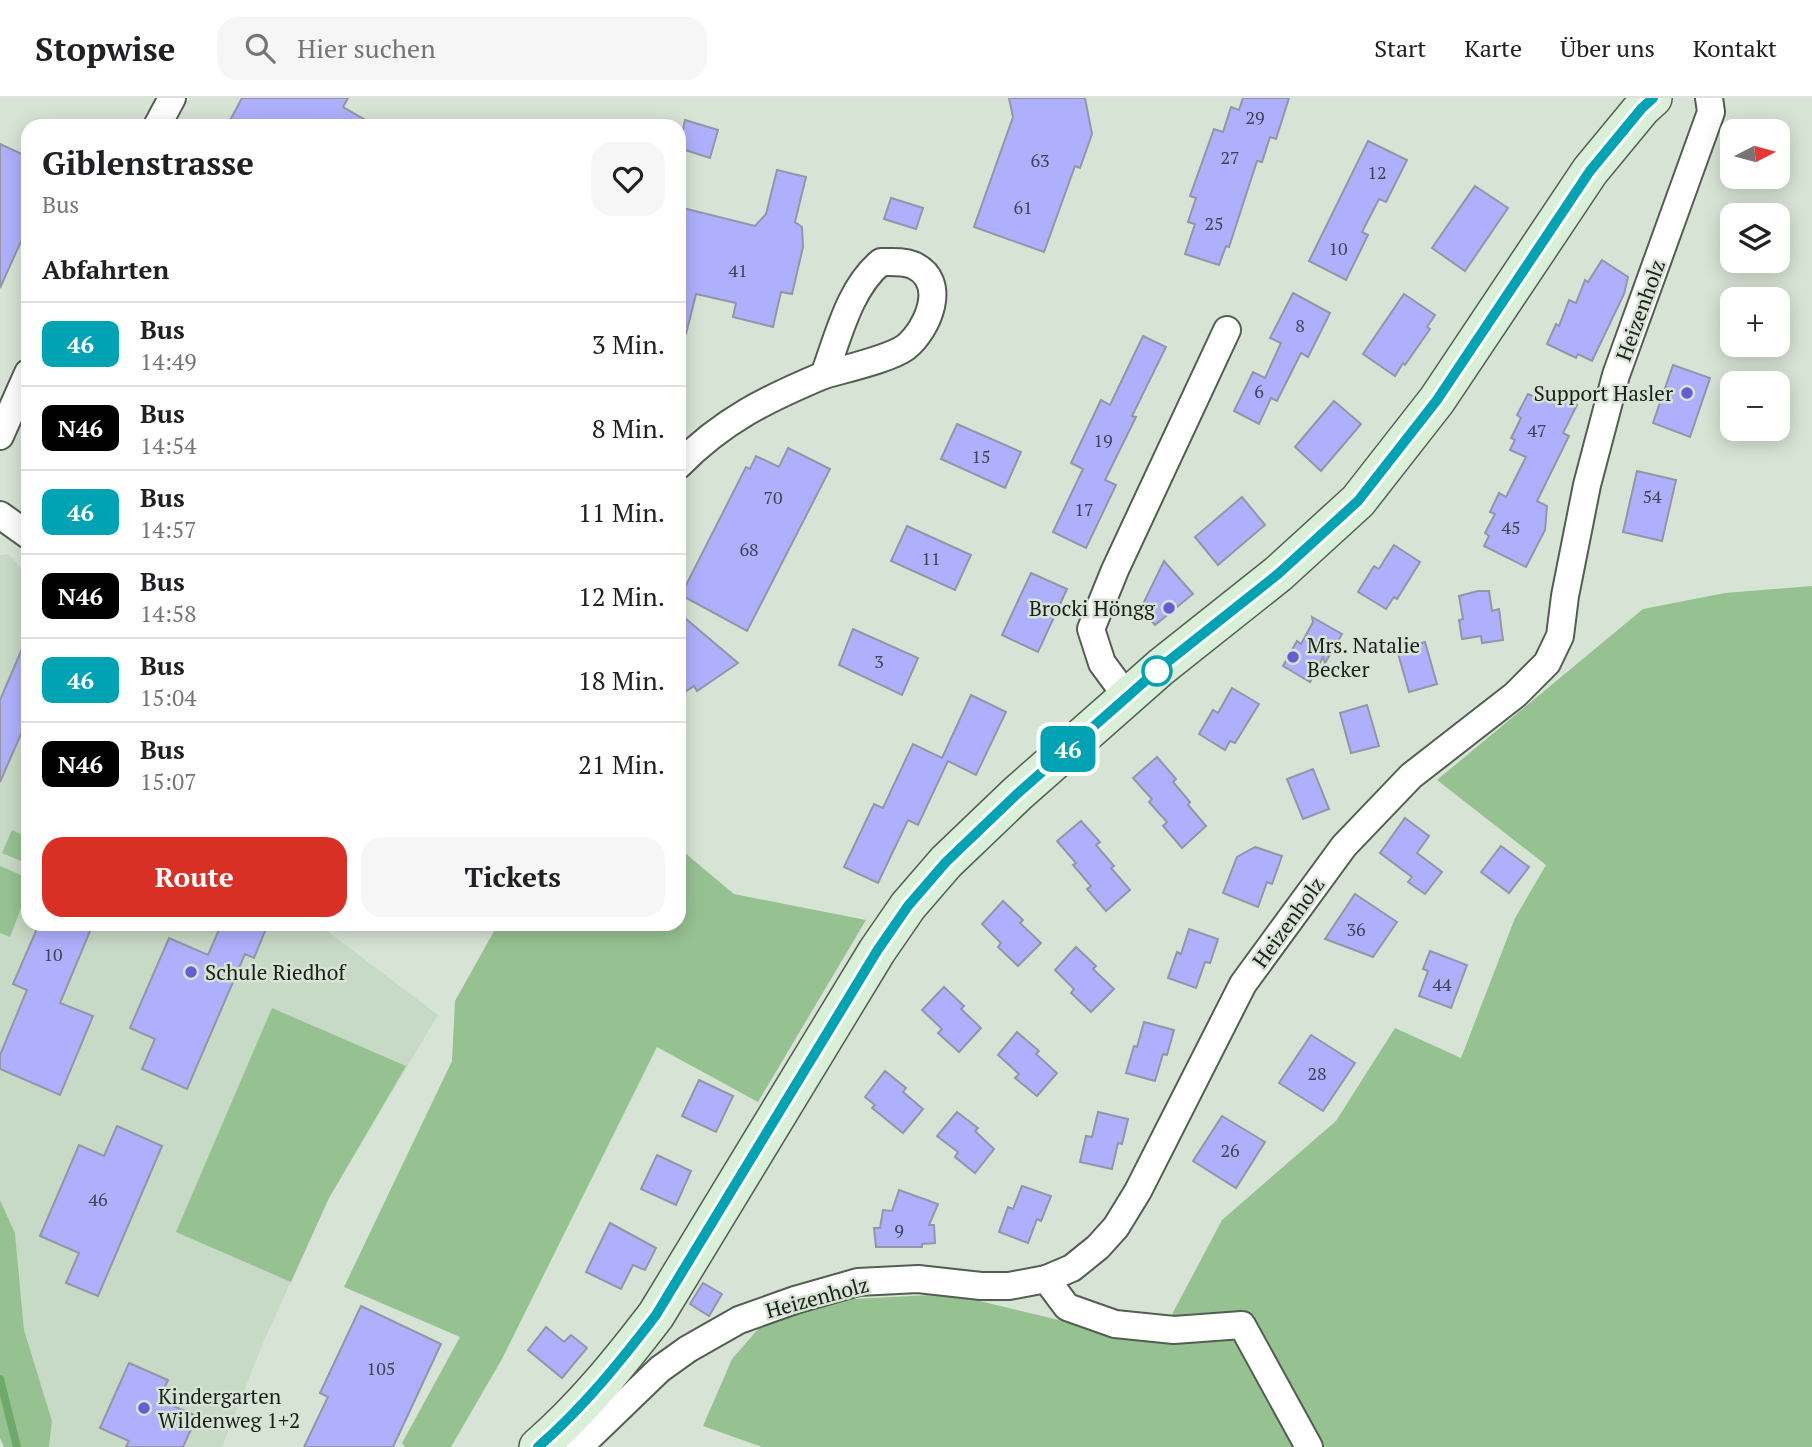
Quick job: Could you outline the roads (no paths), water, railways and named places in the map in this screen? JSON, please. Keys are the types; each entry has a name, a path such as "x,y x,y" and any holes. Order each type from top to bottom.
{"street":[{"path":"161,119 172,98"},
{"path":"538,1447 560,1428 615,1368 656,1315 877,951 908,906 955,853 1017,794 1127,697 1278,574 1358,501 1437,400 1590,171 1653,98"},
{"name":"Heizenholz","path":"579,1447 660,1369 688,1349 739,1320 858,1282 918,1279 981,1286 1009,1286 1046,1279 1073,1268 1116,1227 1138,1191 1243,984 1344,846 1412,776 1515,695 1547,663 1560,636 1565,596 1587,485 1616,375 1711,113 1709,98"},
{"path":"686,458 704,440 747,411 824,375 905,348 928,318 933,294 929,279 916,266 900,261 881,262 869,272 854,297 824,375"},
{"path":"1127,697 1102,663 1091,629 1115,570 1227,330"},
{"path":"0,436 21,389"},
{"path":"0,515 21,530"},
{"path":"1046,1279 1067,1307 1115,1324 1174,1330 1242,1325 1309,1447"}],"waterway":[{"path":"0,1379 17,1447"}],"place":[{"name":"Support Hasler","path":"1687,393"},
{"name":"Brocki Höngg","path":"1169,608"},
{"name":"Mrs. Natalie Becker","path":"1293,657"},
{"name":"Schule Riedhof","path":"191,972"},
{"name":"Kindergarten Wildenweg 1+2","path":"144,1408"}]}
